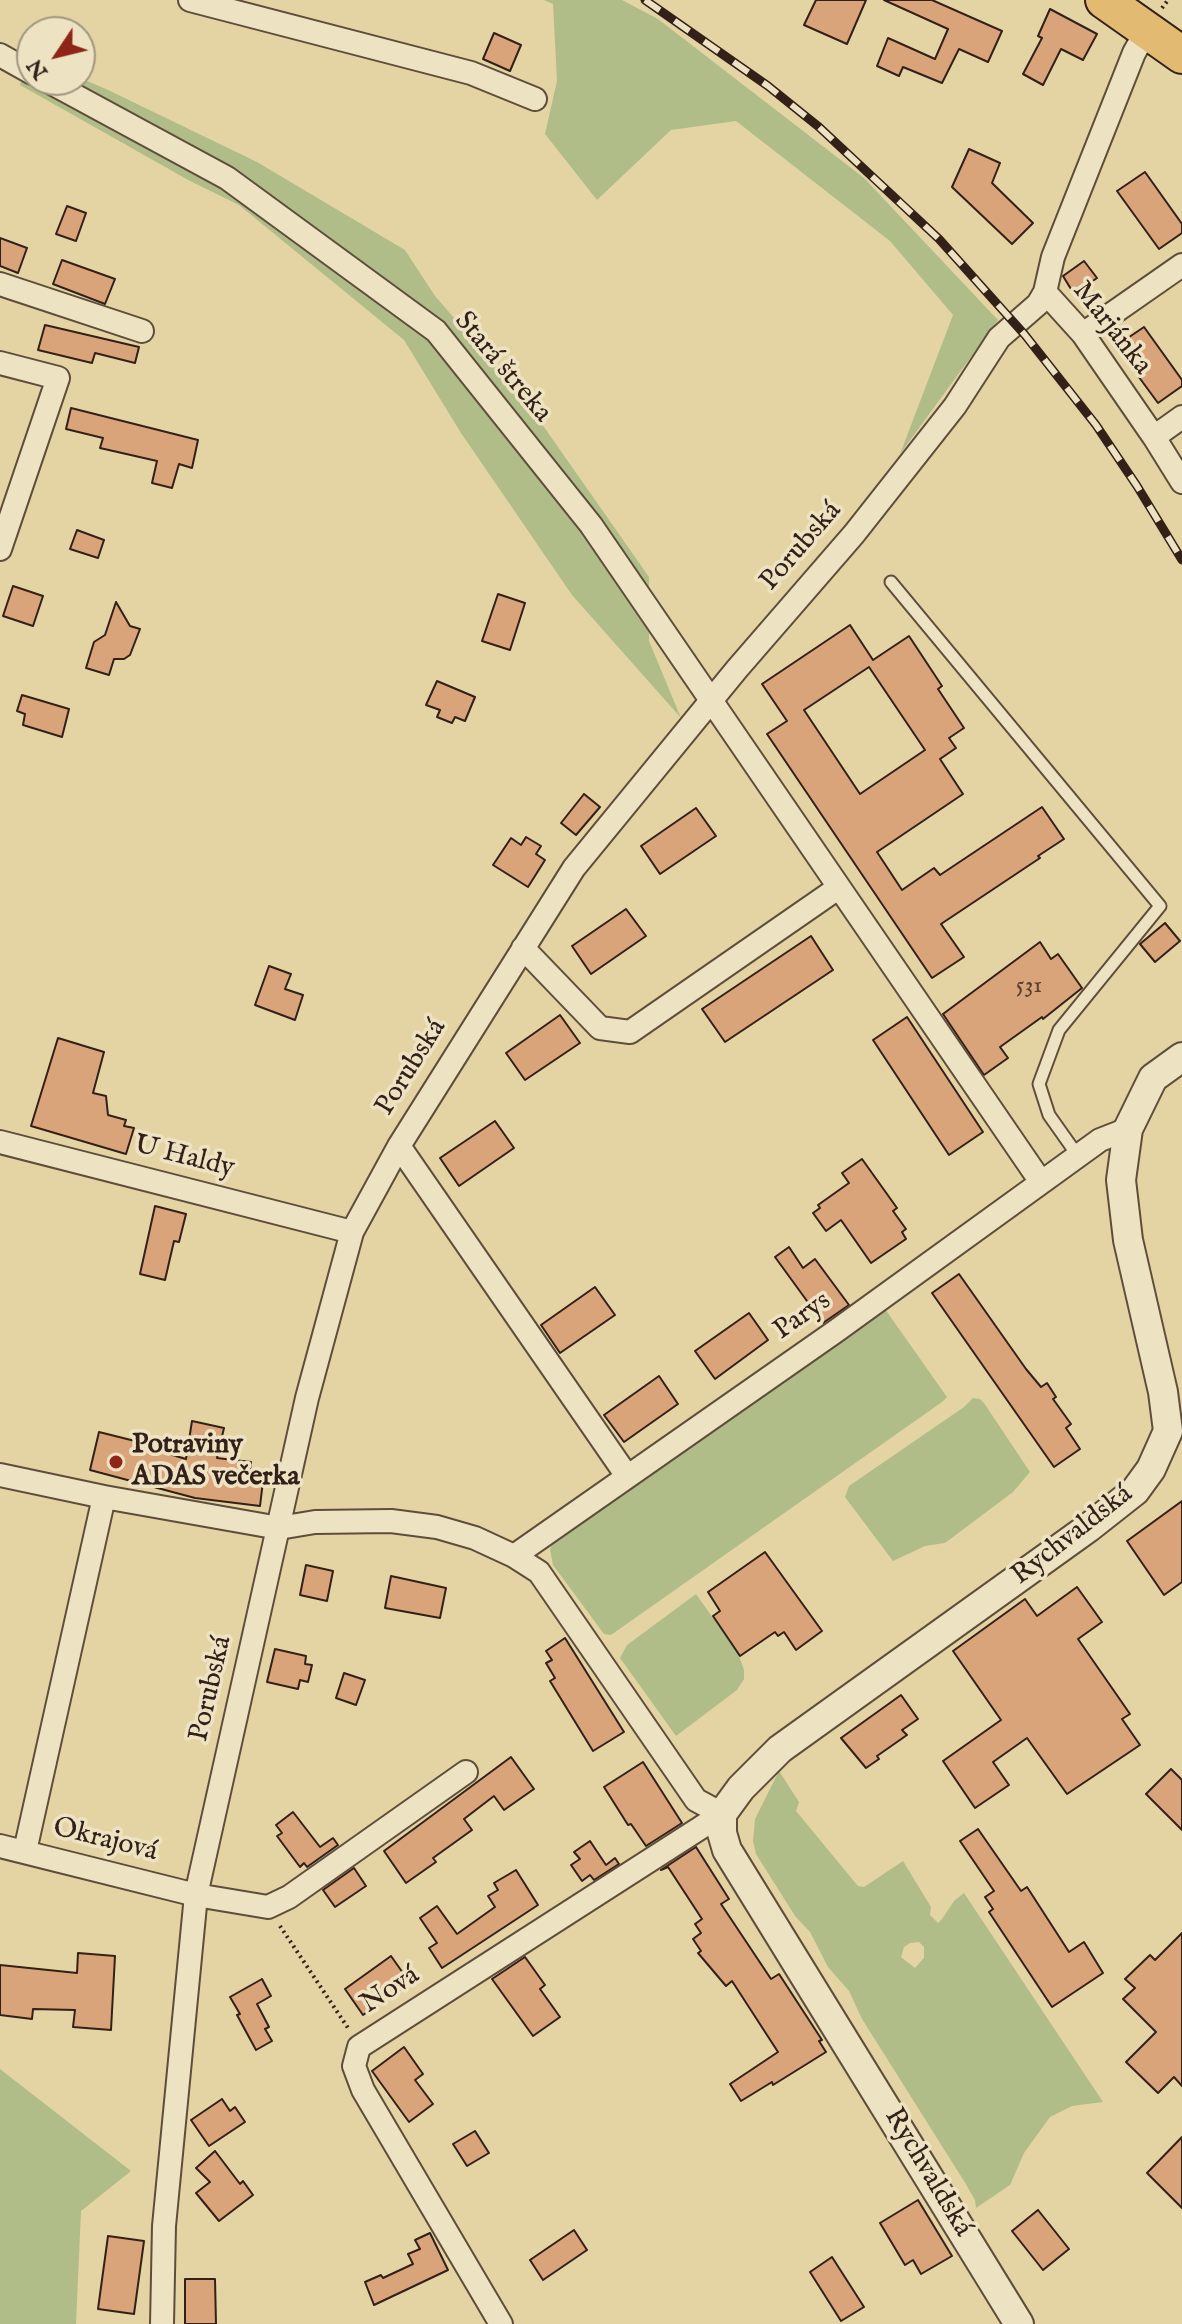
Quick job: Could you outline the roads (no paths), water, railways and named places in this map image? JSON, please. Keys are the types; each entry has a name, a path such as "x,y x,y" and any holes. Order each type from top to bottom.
{"main road":[{"path":"1104,0 1182,55"}],"street":[{"path":"190,0 471,73 535,99"},
{"name":"Porubská","path":"162,2324 164,2226 196,1895 307,1398 352,1232 399,1146 574,868 710,702 854,534 955,406 999,338 1038,304 1045,292 1053,257 1134,53 1147,30"},
{"name":"Stará štreka","path":"76,96 227,178 436,331 591,525 1041,1182"},
{"path":"1083,334 1182,265"},
{"path":"0,284 142,331"},
{"name":"Marjánka","path":"1045,292 1083,334 1182,482"},
{"path":"0,363 58,378 0,549"},
{"path":"1154,437 1182,417"},
{"path":"523,948 600,1028 630,1032 838,888"},
{"name":"Rychvaldská","path":"1019,2324 727,1850 722,1833 722,1814 741,1788 780,1749 1088,1528 1135,1491 1151,1469 1168,1431 1163,1392 1128,1240 1121,1180 1128,1129 1153,1078 1182,1057"},
{"name":"Parys","path":"514,1556 836,1331 1100,1140 1128,1129"},
{"name":"U Haldy","path":"0,1142 352,1232"},
{"path":"399,1146 627,1476"},
{"path":"0,1475 279,1528 315,1522 391,1521 450,1530 514,1556 539,1572 696,1800 722,1814"},
{"path":"25,1851 104,1497"},
{"path":"196,1895 268,1907 289,1897 466,1772"},
{"name":"Nová","path":"501,2324 363,2090 354,2066 359,2047 722,1814"},
{"name":"Okrajová","path":"0,1846 196,1895"}],"lane":[{"path":"891,582 1160,906 1059,1030 1039,1084 1049,1115 1078,1156"}],"railway":[{"path":"645,0 768,86 819,127 939,239 1025,335 1096,425 1182,560"}],"place":[{"name":"Potraviny ADAS večerka","path":"116,1462"}]}
